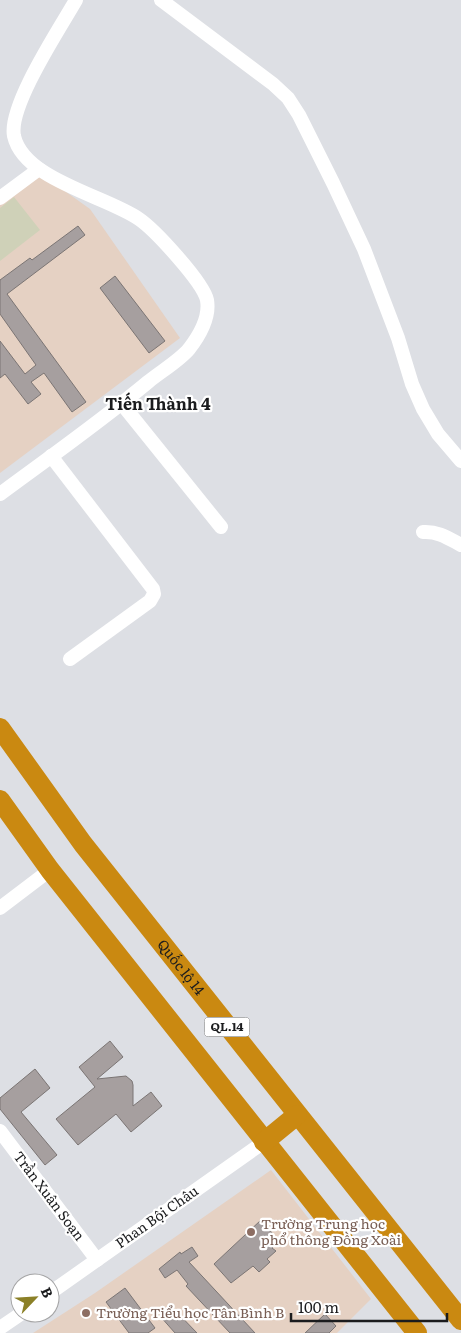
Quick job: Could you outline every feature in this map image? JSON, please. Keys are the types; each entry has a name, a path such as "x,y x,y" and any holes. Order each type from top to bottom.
{"highway":[{"name":"Quốc lộ 14","path":"0,728 83,844 461,1320"},
{"name":"QL.14","path":"0,800 50,870 417,1333"},
{"path":"264,1142 297,1115"}],"street":[{"path":"0,494 122,404 188,350 206,318 207,300 201,289 159,235 138,219 71,187 40,169 29,162 20,151 14,134 17,107 42,58 76,0"},
{"path":"161,0 273,84 288,98 294,107 333,182 364,250 398,338 412,384 423,409 438,434 461,461"},
{"path":"0,198 40,169"},
{"path":"122,404 221,527"},
{"path":"51,456 153,589 154,594 150,601 70,659"},
{"path":"423,532 442,534 461,545"},
{"path":"0,908 50,870"},
{"name":"Trần Xuân Soạn","path":"0,1131 97,1260"},
{"name":"Phan Bội Châu","path":"60,1286 264,1142"}],"shaded area":[{"path":"41,174 90,209 180,338 0,473 0,204"},
{"name":"Trường Trung học phổ thông Đồng Xoài","path":"271,1170 371,1299 337,1333 33,1333 48,1323 60,1323 60,1316"}],"green space":[{"path":"14,197 40,230 0,261 0,208"}],"building":[{"path":"78,226 85,235 7,294 86,402 72,412 44,373 31,382 41,394 28,404 5,374 0,378 0,341 25,374 36,365 0,314 0,280 30,258 32,260"},
{"path":"115,276 165,341 149,353 100,288"},
{"path":"110,1041 123,1057 97,1079 126,1076 132,1081 133,1085 133,1106 151,1092 162,1106 131,1132 116,1114 78,1145 56,1119 95,1087 79,1067"},
{"path":"35,1069 50,1088 21,1112 57,1155 45,1165 0,1109 0,1098"},
{"path":"261,1220 279,1241 272,1248 276,1251 267,1259 270,1262 259,1272 253,1266 231,1283 214,1264"},
{"path":"192,1247 198,1256 189,1262 255,1333 230,1333 186,1286 188,1284 177,1270 165,1278 159,1269 180,1252 181,1254"},
{"path":"125,1288 155,1328 148,1333 129,1333 106,1302"},
{"path":"171,1306 197,1333 175,1333 160,1316"},
{"path":"325,1314 336,1326 329,1333 305,1333"}],"place":[{"name":"Trường Trung học phổ thông Đồng Xoài","path":"251,1232"},
{"name":"Trường Tiểu học Tân Bình B","path":"86,1313"}],"district":[{"name":"Tiến Thành 4","path":"158,404"}]}
